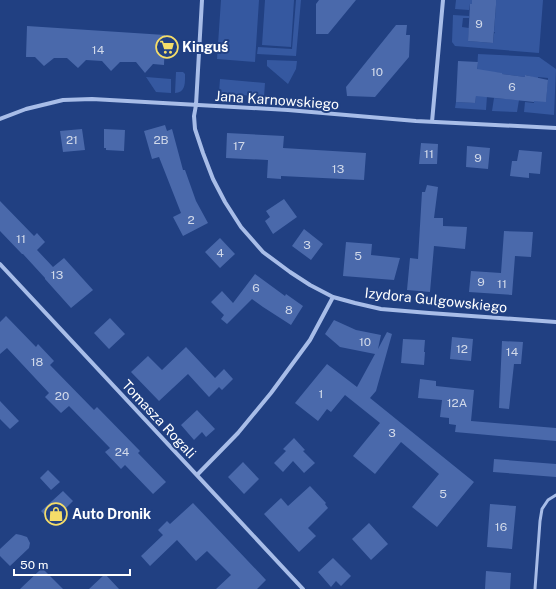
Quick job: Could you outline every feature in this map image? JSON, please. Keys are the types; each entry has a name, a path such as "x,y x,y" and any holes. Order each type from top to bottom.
{"street":[{"name":"Izydora Gulgowskiego","path":"202,0 196,105 194,116 195,129 213,179 225,202 241,227 262,252 305,282 333,297 355,303 381,308 430,313 556,322"},
{"path":"432,122 443,0"},
{"name":"Jana Karnowskiego","path":"0,119 26,109 63,100 92,99 288,110 432,122 556,128"},
{"name":"Tomasza Rogali","path":"0,264 303,589"},
{"path":"197,476 238,433 271,394 310,340 333,297"}],"lane":[{"path":"535,589 542,509 548,500 556,494"}],"shaded area":[{"path":"221,0 259,0 255,62 217,59"},
{"path":"265,0 294,0 291,47 262,45"},
{"path":"296,0 301,0 296,56 257,54 258,47 292,49"},
{"path":"456,0 472,0 472,4 470,4 469,10 455,9"},
{"path":"496,0 543,0 539,53 455,46 452,42 453,15 469,16 469,18 463,18 462,27 469,28 468,41 493,43 495,32"},
{"path":"478,54 539,57 556,69 554,115 524,112 525,102 534,103 534,101 546,101 548,78 538,77 538,79 526,75 525,77 477,71"},
{"path":"267,60 297,61 296,69 288,84 267,66"},
{"path":"176,72 183,72 185,74 184,86 179,93 175,93"},
{"path":"146,77 171,79 171,93 156,92"},
{"path":"220,79 265,83 264,97 219,93"},
{"path":"476,94 487,96 486,110 455,108 456,102 475,103"},
{"path":"494,98 519,100 517,112 492,111"}],"building":[{"path":"319,0 356,0 328,34 316,34 316,4"},
{"path":"472,0 496,0 493,43 468,41 470,4 472,4"},
{"path":"396,25 407,25 406,35 410,35 409,57 375,97 347,96 346,87"},
{"path":"27,26 165,35 164,65 153,64 145,73 136,62 120,62 111,71 102,61 86,60 78,68 67,58 54,58 44,66 35,57 26,57"},
{"path":"458,61 478,62 477,69 525,77 525,75 548,80 546,102 476,96 475,103 456,102"},
{"path":"165,125 167,131 172,129 183,170 185,170 196,201 208,223 183,236 173,217 181,213 159,157 152,159 144,131"},
{"path":"82,129 85,150 63,152 60,131"},
{"path":"104,129 125,130 124,151 106,150 106,148 104,148"},
{"path":"227,133 284,136 283,148 366,153 364,180 281,176 281,179 267,178 268,160 226,158"},
{"path":"421,143 438,144 437,164 419,164"},
{"path":"467,146 490,148 488,169 466,167"},
{"path":"519,150 542,152 540,174 529,173 529,178 510,176 512,161 517,161"},
{"path":"427,185 438,187 434,218 443,218 443,226 467,227 465,249 434,246 430,292 407,290 410,258 418,259 422,192 425,192"},
{"path":"284,199 297,217 273,234 265,221 270,217 266,211"},
{"path":"0,201 34,236 37,233 45,242 37,250 53,267 64,258 93,290 71,308 23,254 0,231"},
{"path":"304,229 323,244 311,260 292,246"},
{"path":"504,231 533,232 531,257 515,256 512,295 469,292 471,271 501,273"},
{"path":"220,238 235,254 220,268 205,252"},
{"path":"346,242 372,244 371,255 400,258 394,280 343,276"},
{"path":"255,274 285,296 286,294 303,306 291,325 252,299 227,324 221,319 224,315 211,302 222,291 233,303"},
{"path":"6,316 36,347 38,344 54,361 50,365 94,410 97,407 140,451 138,453 166,482 153,494 125,465 121,469 105,452 110,448 69,406 61,413 45,397 49,393 7,348 0,354 0,322"},
{"path":"110,318 125,334 109,349 94,333"},
{"path":"334,320 356,330 381,335 378,349 387,332 392,334 376,391 370,398 474,482 437,527 412,507 439,474 401,442 375,474 353,456 380,423 345,395 331,412 327,409 318,421 295,403 327,364 357,387 375,354 340,347 325,334"},
{"path":"452,337 473,339 471,361 450,359"},
{"path":"403,339 425,340 424,365 401,363"},
{"path":"502,341 523,342 521,364 514,364 509,409 499,408"},
{"path":"186,347 215,378 224,369 233,379 222,390 219,387 209,397 188,374 159,401 131,372 148,356 162,370"},
{"path":"420,379 436,381 436,386 474,390 471,421 556,428 556,441 455,432 456,425 449,424 449,418 440,417 442,400 418,398"},
{"path":"0,401 19,421 10,429 0,419"},
{"path":"197,410 215,429 206,437 202,432 194,440 181,425"},
{"path":"294,438 305,450 303,451 315,463 304,473 293,461 283,472 274,463 286,451 283,449"},
{"path":"494,459 556,464 556,477 493,472"},
{"path":"243,462 259,479 244,494 228,477"},
{"path":"48,470 60,482 51,490 40,478"},
{"path":"310,486 326,503 325,504 328,508 308,528 316,536 299,552 264,514 281,498 288,506"},
{"name":"Auto Dronik","path":"63,491 73,501 65,509 68,512 54,525 41,511"},
{"path":"193,503 266,580 257,589 216,589 231,575 207,551 196,561 177,540 150,566 141,556 163,535 158,530 167,521 170,524"},
{"path":"490,504 516,506 512,549 487,547"},
{"path":"369,523 388,544 371,560 352,539"},
{"path":"16,534 27,537 30,543 29,548 10,566 0,556 0,549"},
{"path":"333,558 351,576 341,586 336,581 331,587 318,572"},
{"path":"40,570 44,570 63,589 20,589"},
{"path":"486,571 511,573 510,589 485,589"},
{"path":"105,574 119,589 89,589"}],"place":[{"name":"Kinguś","path":"167,47"},
{"name":"Auto Dronik","path":"56,514"}]}
